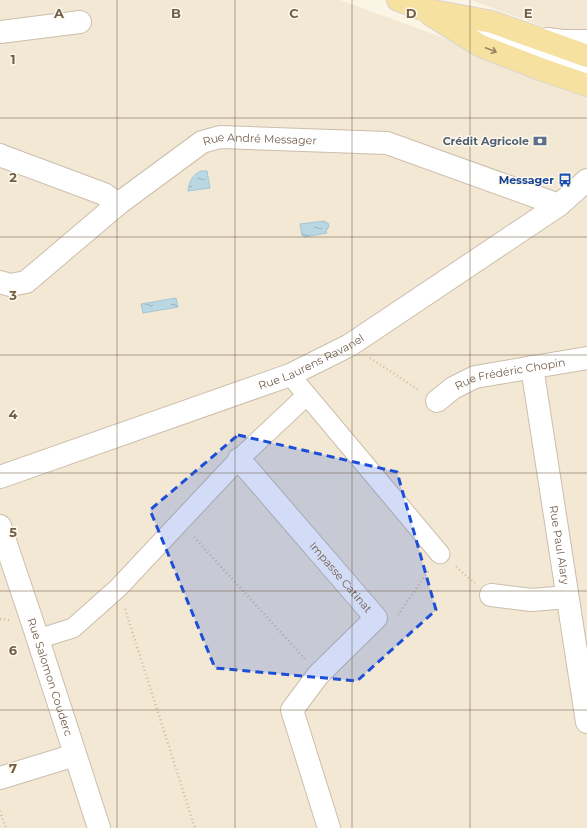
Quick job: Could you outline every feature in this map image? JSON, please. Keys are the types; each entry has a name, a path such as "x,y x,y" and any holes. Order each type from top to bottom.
{"main road":[{"path":"398,0 422,9 492,22 587,56"},
{"path":"422,9 481,46 587,85"}],"street":[{"path":"422,9 532,49 587,67"},
{"path":"0,32 80,22"},
{"path":"528,35 562,41 587,42"},
{"name":"Rue André Messager","path":"0,282 10,284 26,282 118,204 202,142 220,137 387,143 559,205"},
{"path":"0,155 104,194 118,204"},
{"name":"Rue Laurens Ravanel","path":"0,476 290,375 350,346 559,205 587,180"},
{"name":"Rue Frédéric Chopin","path":"437,400 453,388 475,378 587,358"},
{"name":"Rue Paul Alary","path":"532,367 587,722"},
{"path":"290,375 440,554"},
{"path":"38,638 73,628 118,588 239,458 308,395"},
{"name":"Impasse Catinat","path":"239,458 376,618 318,675 292,710 329,828"},
{"name":"Rue Salomon Couderc","path":"0,526 38,638 99,828"},
{"path":"491,595 532,600 567,597"},
{"path":"0,778 75,754"}],"path":[{"path":"350,346 437,400"},
{"path":"180,521 318,675"},
{"path":"376,618 394,621 440,554 491,595"},
{"path":"118,588 195,828"},
{"path":"0,811 6,828"}],"highlighted area":[{"path":"238,435 397,472 436,610 357,681 215,668 150,510"}],"shaded area":[{"path":"0,0 340,0 587,90 587,828 0,828"},
{"path":"471,0 587,0 587,43"}],"water":[{"path":"201,171 207,171 210,188 188,191 192,179"},
{"path":"325,221 325,223 328,223 329,226 326,231 327,233 304,237 302,235 300,224"},
{"path":"176,298 178,307 143,313 141,304"}],"place":[{"name":"Crédit Agricole","path":"540,141"},
{"name":"Messager","path":"565,180"}]}
